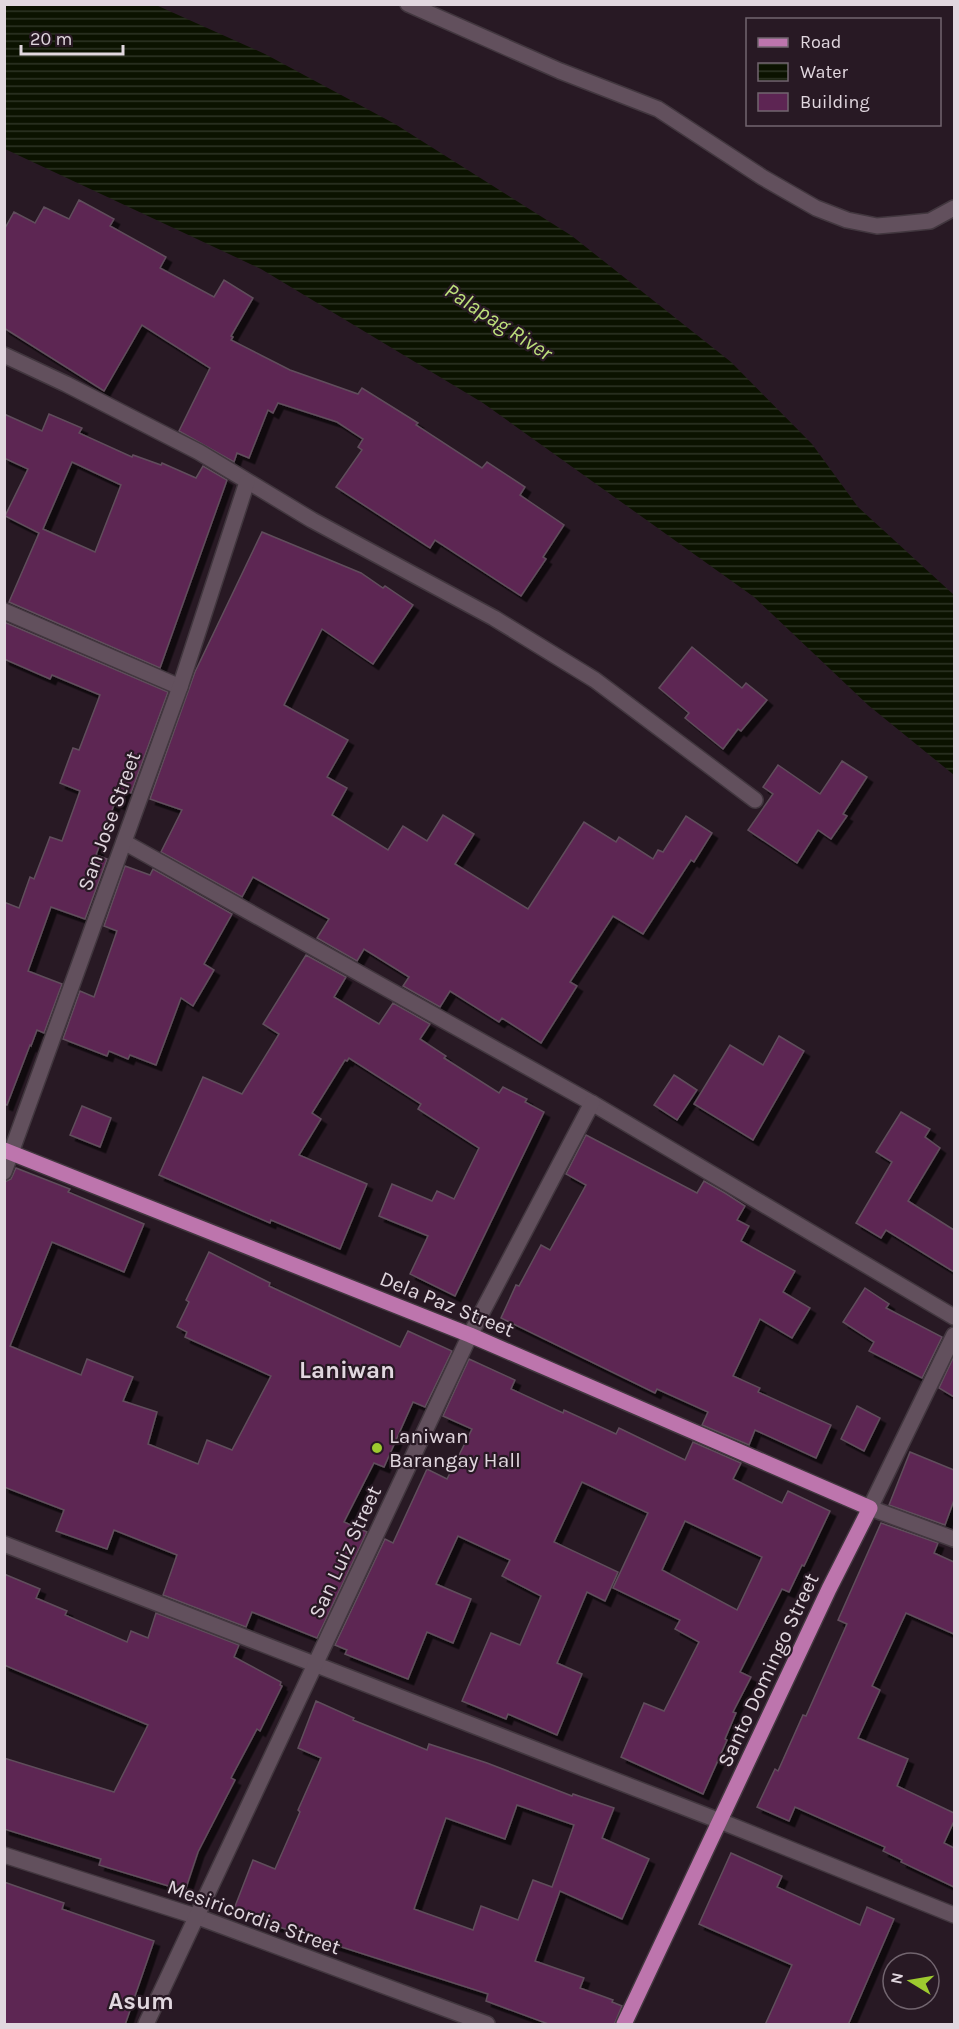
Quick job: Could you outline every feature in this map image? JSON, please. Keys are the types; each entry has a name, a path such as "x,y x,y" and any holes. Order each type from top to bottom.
{"main road":[{"name":"Dela Paz Street","path":"8,1151 470,1335 870,1508"},
{"name":"Santo Domingo Street","path":"624,2025 870,1508"}],"street":[{"path":"408,4 560,71 658,109 762,177 816,208 847,220 877,226 900,224 930,220 954,208"},
{"path":"4,355 199,452 312,520 494,618 595,680 755,800"},
{"name":"San Jose Street","path":"4,1172 8,1151 180,687 247,482"},
{"path":"4,611 180,687"},
{"path":"124,842 592,1103 954,1317"},
{"name":"San Luiz Street","path":"146,2025 470,1335 592,1103"},
{"name":"Santo Domingo Street","path":"870,1508 954,1335"},
{"path":"870,1508 954,1539"},
{"path":"4,1544 720,1821 954,1915"},
{"name":"Mesiricordia Street","path":"4,1855 198,1917 487,2025"}],"water":[{"name":"Palapag River","path":"5,4 156,5 265,54 395,124 572,236 731,362 812,444 858,507 954,595 954,775 868,705 754,597 483,403 261,269 5,149"}],"building":[{"path":"79,200 114,219 110,226 166,257 160,268 214,297 224,280 253,298 231,336 233,337 231,340 290,370 358,394 362,388 418,423 416,425 482,468 487,462 525,487 520,495 564,525 543,557 546,559 521,596 435,540 430,548 336,487 362,450 358,447 363,439 337,422 278,403 273,413 268,410 249,458 237,453 234,462 179,431 210,368 142,325 104,391 4,328 4,230 14,212 35,223 44,207 69,219"},
{"path":"4,414 42,431 49,414 82,428 79,433 132,457 133,455 161,465 162,463 196,478 203,466 227,480 160,668 9,602 39,533 5,516 28,469 4,458","holes":["72,462 121,485 95,552 43,529"]},
{"path":"262,532 361,573 413,605 373,664 322,629 284,705 348,740 327,777 347,788 332,815 388,850 403,826 427,841 443,815 474,834 455,864 528,909 584,822 616,842 619,837 653,859 658,850 663,852 686,816 712,833 694,862 691,860 643,934 613,916 570,982 577,986 541,1043 502,1018 499,1022 450,991 440,1007 403,986 409,977 364,949 357,961 317,938 329,919 253,877 242,897 161,852 182,810 150,799 195,672"},
{"path":"4,622 168,692 131,793 124,790 119,804 115,802 96,855 107,859 85,919 51,907 28,971 62,984 44,1033 37,1030 30,1045 7,1105 4,1104 4,902 19,908 30,877 34,879 50,837 62,841 80,791 60,783 73,748 79,750 100,695 52,675 50,679 4,659"},
{"path":"692,647 742,688 746,683 767,700 741,731 738,729 723,749 685,718 689,713 659,688"},
{"path":"842,761 867,777 843,814 847,816 831,839 818,830 797,863 748,830 773,794 763,787 778,765 820,794"},
{"path":"125,866 150,875 153,869 232,914 204,964 214,970 193,1006 181,998 156,1065 130,1055 128,1059 109,1051 107,1056 63,1039 80,991 94,997 117,931 104,926"},
{"path":"306,955 346,977 334,997 379,1024 393,1003 430,1024 420,1039 446,1056 444,1058 499,1093 503,1087 527,1099 525,1102 544,1112 455,1296 410,1274 428,1236 379,1216 392,1184 432,1201 437,1191 454,1199 479,1148 418,1109 421,1104 349,1058 345,1060 312,1113 321,1119 299,1155 367,1184 340,1249 271,1220 270,1223 159,1175 203,1077 242,1094 279,1034 263,1024"},
{"path":"779,1036 804,1051 753,1140 694,1104 730,1045 763,1065"},
{"path":"674,1075 697,1090 677,1120 654,1105"},
{"path":"82,1106 111,1118 100,1147 70,1135"},
{"path":"901,1112 930,1129 925,1137 940,1148 908,1201 954,1230 954,1272 886,1230 881,1238 856,1223 892,1162 876,1152"},
{"path":"586,1135 697,1193 704,1181 745,1206 737,1220 749,1226 741,1241 795,1271 783,1292 810,1308 792,1338 760,1319 733,1376 760,1388 758,1392 831,1425 816,1458 755,1430 749,1445 702,1425 708,1412 657,1389 655,1393 501,1318 516,1285 519,1286 541,1245 550,1250 586,1185 566,1174"},
{"path":"16,1168 70,1189 68,1192 144,1224 124,1272 52,1242 10,1346 81,1375 87,1359 133,1377 123,1401 157,1412 148,1444 198,1464 207,1440 232,1450 271,1376 185,1337 187,1332 177,1327 189,1302 186,1300 209,1252 270,1283 269,1286 400,1347 408,1331 452,1351 425,1407 413,1402 384,1467 374,1463 344,1522 367,1532 317,1638 252,1612 246,1627 163,1595 177,1555 114,1530 107,1549 56,1531 64,1510 4,1487 4,1182 11,1179"},
{"path":"865,1288 889,1304 886,1308 942,1337 922,1378 869,1351 874,1342 843,1322"},
{"path":"954,1356 954,1397 939,1388"},
{"path":"469,1359 515,1380 511,1389 563,1413 564,1410 616,1434 619,1428 685,1460 693,1442 741,1463 733,1479 782,1503 788,1491 830,1511 804,1566 802,1565 789,1592 782,1589 740,1672 751,1677 733,1712 736,1713 725,1739 727,1740 703,1794 621,1757 644,1703 664,1711 699,1642 675,1629 680,1620 613,1588 648,1513 582,1482 554,1542 618,1572 605,1601 587,1592 557,1663 582,1674 557,1735 508,1714 506,1719 462,1701 491,1633 520,1645 541,1596 502,1576 510,1560 458,1536 436,1584 471,1599 453,1643 427,1632 408,1679 345,1654 347,1650 335,1645 385,1539 393,1543 427,1469 447,1479 472,1429 443,1416","holes":["685,1521 762,1557 737,1610 662,1570"]},
{"path":"857,1406 880,1418 864,1451 841,1439"},
{"path":"910,1452 954,1470 954,1500 945,1525 889,1505"},
{"path":"881,1523 938,1543 934,1553 954,1562 954,1634 906,1613 872,1686 880,1690 858,1738 908,1759 897,1786 954,1813 954,1821 944,1843 954,1848 954,1887 901,1862 902,1860 883,1851 885,1847 795,1807 789,1821 757,1807 775,1769 778,1771 803,1715 806,1716 847,1624 838,1620"},
{"path":"4,1574 40,1589 36,1598 67,1611 65,1615 127,1642 131,1631 148,1638 156,1613 239,1645 234,1657 281,1682 282,1686 260,1731 257,1729 231,1778 235,1780 198,1852 185,1891 99,1865 101,1859 4,1829 4,1758 114,1792 148,1725 4,1665"},
{"path":"316,1701 354,1718 353,1720 427,1750 429,1744 487,1763 572,1796 573,1794 614,1808 602,1838 649,1859 622,1919 560,1891 535,1961 584,1978 580,1988 613,2000 612,2002 622,2006 614,2025 551,2025 486,2001 488,1994 273,1925 234,1909 253,1860 275,1869 300,1812 298,1810 321,1758 298,1748","holes":["517,1805 574,1825 552,1887 533,1880 518,1920 481,1906 473,1930 414,1909 446,1818 505,1839"]},
{"path":"731,1853 782,1876 777,1887 860,1925 867,1907 894,1919 848,2025 765,2025 792,1965 699,1924"},
{"path":"4,1882 64,1903 62,1909 154,1941 125,2025 4,2025"}],"place":[{"name":"Laniwan Barangay Hall","path":"377,1448"}],"district":[{"name":"Laniwan","path":"347,1370"},
{"name":"Asum","path":"141,2001"}]}
